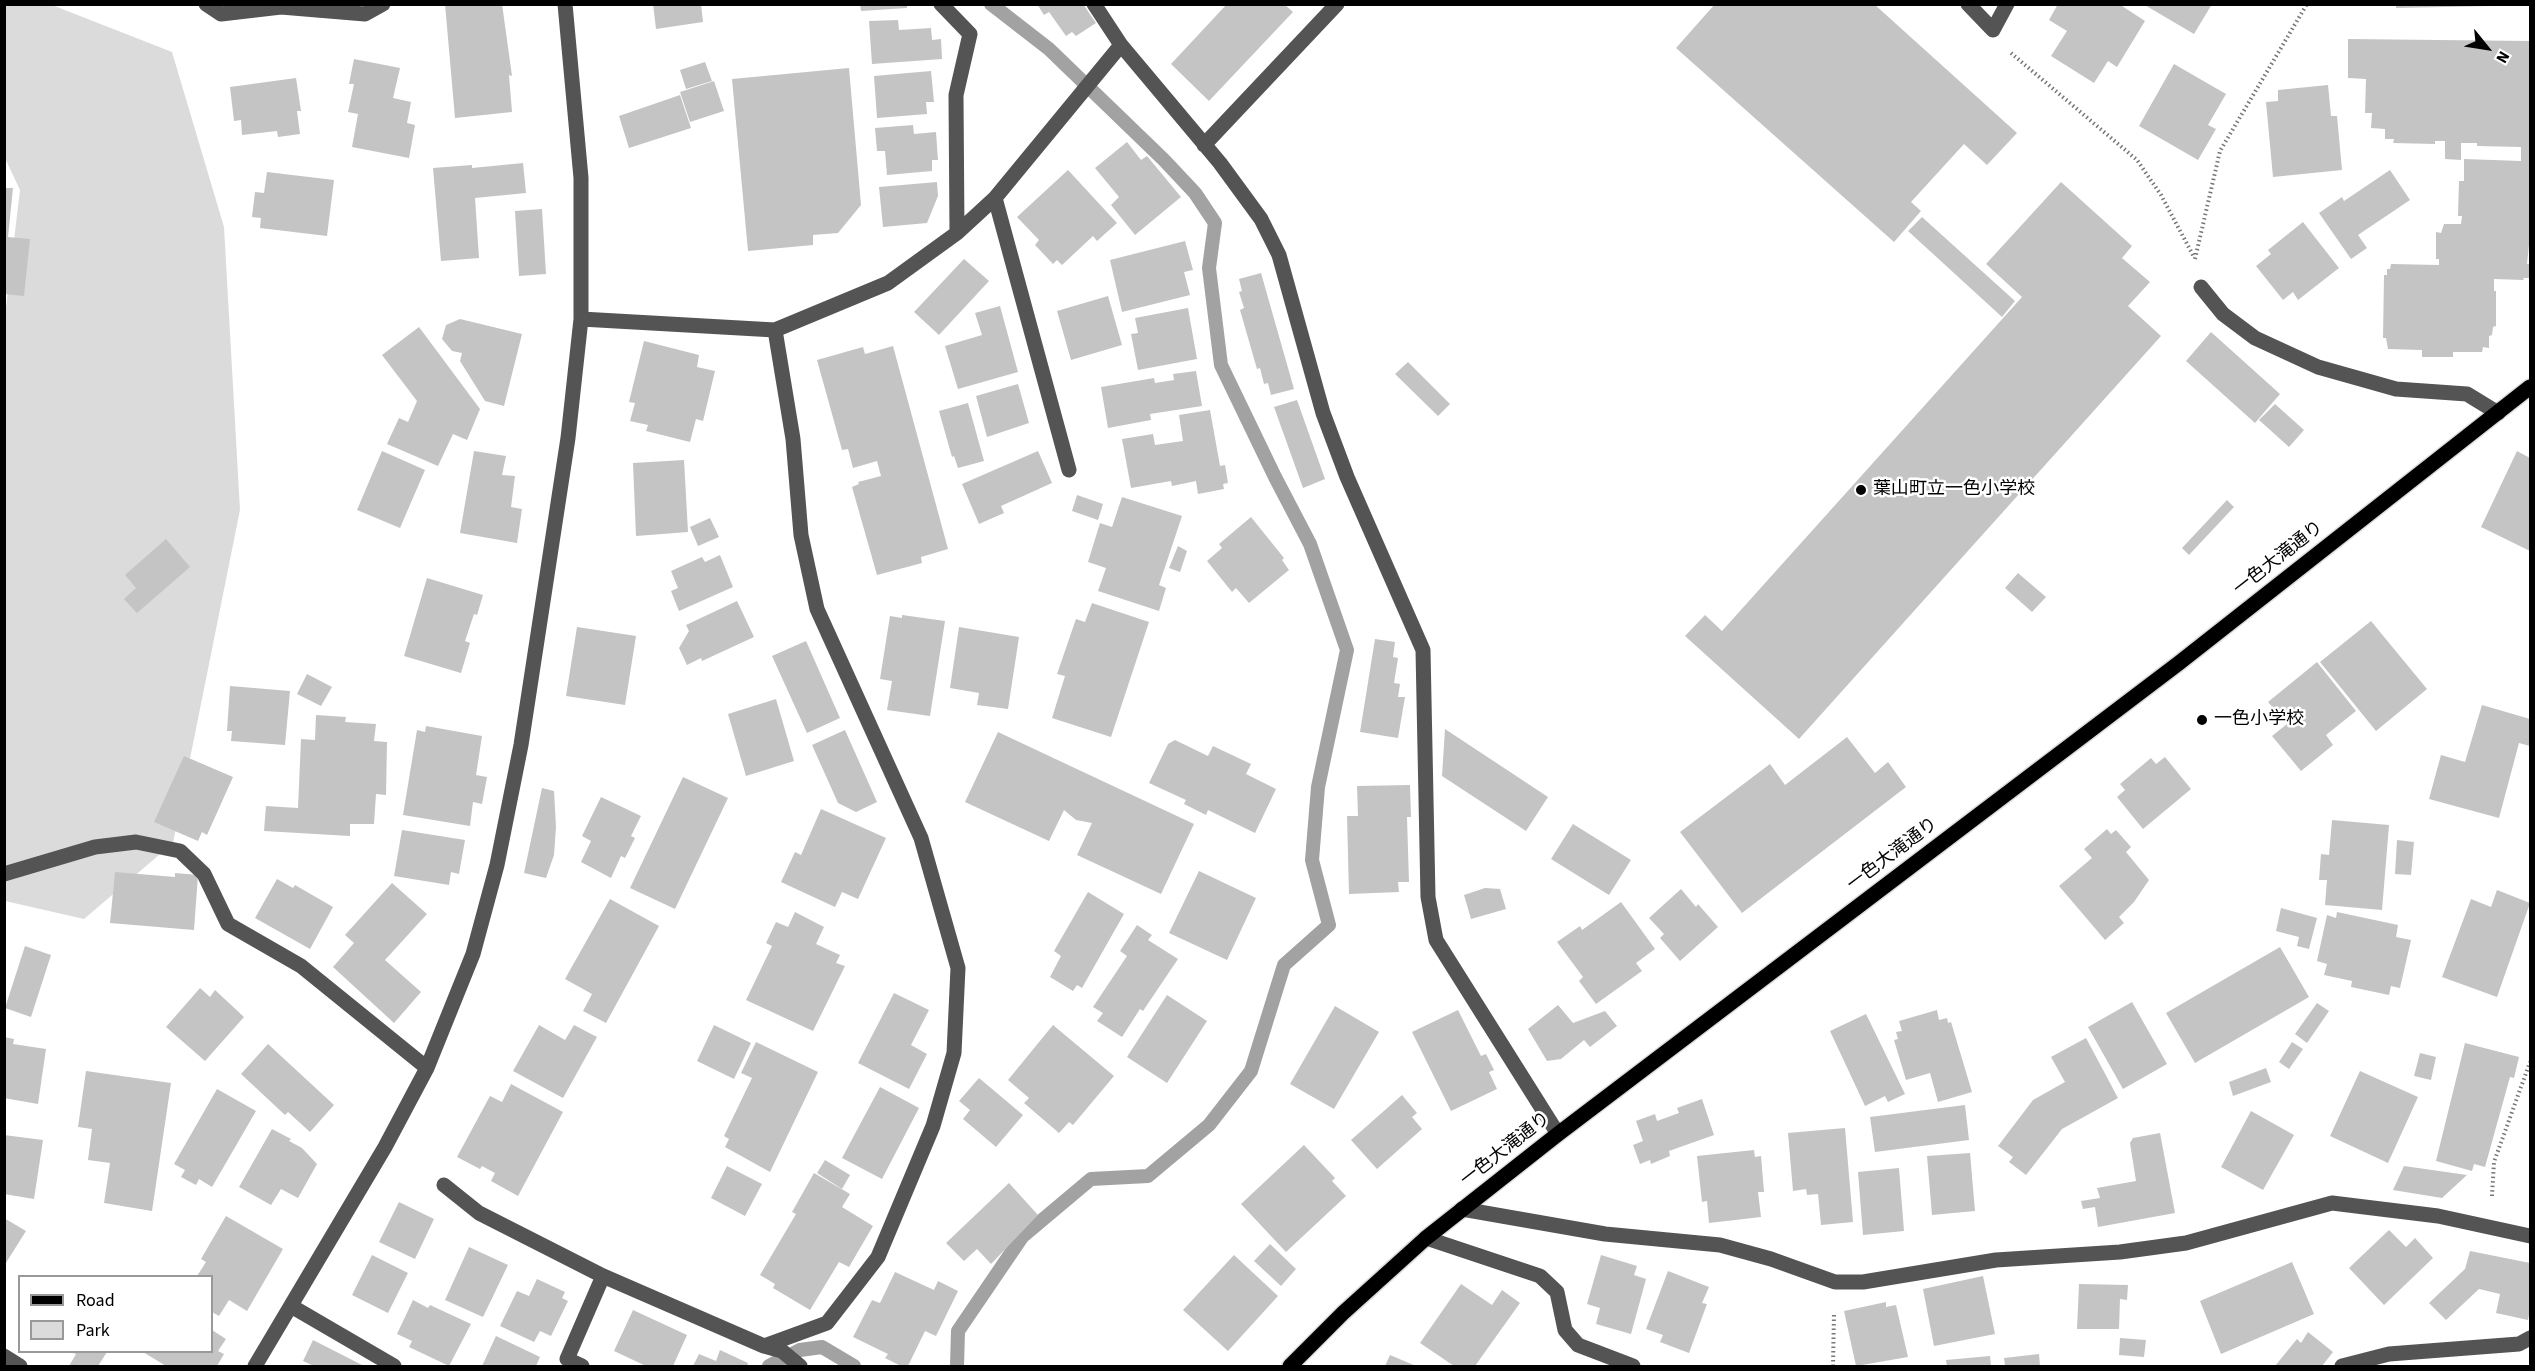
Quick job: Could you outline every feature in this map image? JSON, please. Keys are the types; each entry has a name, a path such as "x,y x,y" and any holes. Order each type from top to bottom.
{"main road":[{"name":"一色大滝通り","path":"1290,1366 1343,1313 1462,1209 2179,663 2530,387"}],"street":[{"path":"206,4 221,14 281,7 365,14 383,4"},
{"path":"255,1366 385,1147 428,1068 473,954 497,865 521,745 568,438 581,319 581,178 565,4"},
{"path":"941,4 970,34 956,95 957,233"},
{"path":"1094,4 1121,45 1220,163 1262,219 1279,255 1323,413 1347,477 1423,650 1428,897 1437,940 1558,1134"},
{"path":"1204,145 1337,4"},
{"path":"1968,4 1993,30 2007,4"},
{"path":"581,319 775,330 888,283 957,233 995,198 1121,45"},
{"path":"995,198 1069,470"},
{"path":"2201,287 2223,314 2255,338 2318,367 2396,389 2467,394 2498,412"},
{"path":"764,1346 827,1323 878,1257 933,1126 954,1053 958,968 921,838 817,609 801,536 793,439 775,330"},
{"path":"4,874 94,848 126,843 136,842 180,851 204,874 228,924 302,966 428,1068"},
{"path":"444,1185 480,1213 603,1276 764,1346 782,1351 800,1366"},
{"path":"1462,1209 1605,1233 1720,1245 1771,1259 1835,1282 1863,1282 1996,1260 2120,1252 2186,1242 2332,1203 2438,1216 2530,1236"},
{"path":"1426,1239 1540,1276 1557,1292 1565,1330 1578,1345 1633,1366"},
{"path":"582,1366 567,1359 603,1276"},
{"path":"291,1306 394,1366"},
{"path":"2342,1366 2389,1354 2520,1344 2530,1338"},
{"path":"4,1356 20,1366"}],"path":[{"path":"2194,257 2220,151 2307,4"},
{"path":"1993,30 2008,50 2137,160 2161,195 2194,257 2201,287"},
{"path":"2491,1226 2494,1162 2530,1062"},
{"path":"1833,1366 1835,1282"}],"green space":[{"path":"5,5 52,5 172,52 224,227 240,510 173,843 84,919 5,901 4,324 20,190 5,158"}],"building":[{"path":"445,4 502,4 512,76 509,75 512,112 455,118"},
{"path":"653,4 701,4 703,22 656,29"},
{"path":"860,4 907,4 907,8 861,11"},
{"path":"1037,4 1083,4 1096,23 1076,36 1072,32 1066,36 1049,12 1044,15"},
{"path":"1227,4 1284,4 1293,12 1209,101 1171,64"},
{"path":"1715,4 1874,4 2017,133 1987,165 1964,144 1911,202 1921,211 1894,242 1676,48"},
{"path":"2058,4 2119,4 2145,21 2117,67 2108,61 2094,83 2051,56 2067,31 2049,20"},
{"path":"2143,4 2212,4 2194,34"},
{"path":"2396,4 2492,4 2492,6 2396,8"},
{"path":"898,20 899,30 931,28 932,40 941,39 942,59 872,64 869,21"},
{"path":"2348,39 2530,41 2530,235 2527,264 2530,264 2530,278 2523,278 2524,280 2494,279 2496,326 2493,327 2492,335 2489,336 2489,348 2483,347 2482,352 2453,352 2453,357 2422,357 2422,350 2388,349 2386,338 2383,338 2384,275 2387,275 2387,269 2390,269 2391,264 2439,265 2439,259 2436,259 2436,232 2441,233 2444,224 2461,224 2462,216 2458,216 2459,181 2464,181 2464,159 2521,161 2521,147 2477,146 2477,143 2461,143 2461,160 2445,159 2445,141 2435,141 2435,144 2393,143 2394,139 2385,139 2385,129 2371,128 2372,113 2365,113 2366,79 2348,78"},
{"path":"354,59 400,68 393,98 411,102 407,123 415,125 409,158 352,147 358,114 348,112 354,84 349,84"},
{"path":"705,62 712,81 686,89 680,70"},
{"path":"2174,64 2226,94 2208,125 2216,129 2198,160 2139,126"},
{"path":"849,68 861,205 838,233 813,235 813,245 748,251 732,79"},
{"path":"931,71 934,102 926,102 927,114 877,118 874,76"},
{"path":"296,78 301,111 297,111 300,134 278,137 277,131 242,135 241,120 234,121 230,87"},
{"path":"714,81 724,111 690,122 680,92"},
{"path":"2328,85 2331,116 2337,116 2342,170 2273,177 2266,102 2278,101 2278,90"},
{"path":"680,95 691,128 629,148 619,116"},
{"path":"913,125 914,134 936,132 938,160 932,160 932,171 887,175 885,151 877,151 875,128"},
{"path":"1127,142 1141,160 1147,156 1181,197 1135,235 1111,205 1119,197 1095,168"},
{"path":"523,163 526,193 475,198 479,258 441,261 433,168 472,165 472,168"},
{"path":"1068,170 1117,223 1097,241 1093,236 1062,265 1057,260 1053,264 1035,245 1039,240 1017,217"},
{"path":"2390,170 2410,200 2358,235 2367,248 2351,259 2319,213 2342,197 2344,201"},
{"path":"267,172 334,180 327,236 260,228 261,218 252,217 255,192 264,193"},
{"path":"937,182 938,196 927,223 883,227 879,187"},
{"path":"2061,182 2132,246 2122,258 2150,282 2128,306 2161,336 1799,739 1685,636 1705,615 1722,631 2022,297 1986,264"},
{"path":"4,188 13,188 8,237 30,239 24,296 4,294"},
{"path":"542,209 546,274 519,276 515,211"},
{"path":"1922,217 2015,301 2002,317 1908,231"},
{"path":"2303,222 2339,268 2298,300 2293,292 2283,300 2256,266 2271,254 2268,250"},
{"path":"1185,241 1193,270 1184,272 1190,295 1122,312 1110,260"},
{"path":"964,259 989,281 939,335 914,312"},
{"path":"1261,273 1294,389 1271,395 1268,383 1264,384 1260,368 1257,369 1240,310 1244,308 1239,292 1242,291 1239,279"},
{"path":"1108,296 1122,345 1071,360 1057,311"},
{"path":"1000,306 1018,372 958,389 945,346 982,335 975,313"},
{"path":"1188,308 1197,359 1138,370 1131,334 1138,333 1135,318"},
{"path":"460,319 522,334 504,406 485,401 460,361 462,353 452,351 442,339 446,325"},
{"path":"419,327 480,409 467,440 453,434 438,466 387,444 399,418 408,422 417,401 382,355"},
{"path":"2211,332 2280,394 2255,423 2186,361"},
{"path":"644,341 699,355 697,367 715,371 703,421 696,419 690,442 646,431 648,425 630,421 635,403 629,402"},
{"path":"893,346 948,549 921,557 922,563 877,575 852,487 859,484 858,482 881,476 877,461 853,468 848,449 842,450 817,360 863,347 865,354"},
{"path":"1408,362 1450,404 1438,416 1395,374"},
{"path":"1196,371 1202,406 1150,414 1151,420 1108,428 1101,387 1154,378 1155,383 1174,380 1173,374"},
{"path":"1018,384 1029,423 987,437 976,396"},
{"path":"1297,400 1325,479 1303,488 1274,407"},
{"path":"968,403 984,461 958,468 954,456 952,457 939,411"},
{"path":"2275,404 2304,430 2289,447 2259,420"},
{"path":"1210,410 1220,466 1225,465 1228,483 1223,484 1224,489 1198,494 1196,481 1172,486 1171,481 1131,488 1122,439 1153,434 1155,445 1183,441 1179,415"},
{"path":"382,451 425,470 400,528 357,510"},
{"path":"474,451 506,456 502,475 515,476 511,507 522,509 517,543 460,533"},
{"path":"1038,451 1052,483 1001,506 1004,513 979,524 962,484"},
{"path":"2517,451 2530,458 2530,551 2481,527"},
{"path":"684,460 688,532 636,536 633,463"},
{"path":"1077,495 1103,504 1098,520 1072,511"},
{"path":"1122,497 1182,516 1159,585 1166,588 1159,611 1098,591 1106,568 1088,562 1100,523 1112,527"},
{"path":"2227,500 2234,507 2189,555 2182,548"},
{"path":"1251,517 1284,558 1282,560 1289,570 1249,603 1236,588 1232,592 1207,561 1222,548 1219,544"},
{"path":"710,518 719,537 698,546 690,527"},
{"path":"166,539 190,567 137,613 124,599 136,588 125,575"},
{"path":"1178,546 1187,551 1180,572 1169,568"},
{"path":"720,555 733,587 679,611 671,591 678,588 671,571 702,557 705,562"},
{"path":"2018,573 2046,597 2032,612 2005,588"},
{"path":"427,578 483,595 465,641 470,643 461,673 404,656"},
{"path":"737,601 754,637 702,661 701,658 687,665 679,648 689,631 686,625"},
{"path":"1092,603 1149,622 1111,737 1052,718 1065,676 1057,674 1076,619 1085,622"},
{"path":"902,615 945,621 930,716 887,710 892,681 880,679 890,616 902,618"},
{"path":"2371,621 2427,689 2376,731 2320,662"},
{"path":"577,627 636,636 625,705 566,696"},
{"path":"959,627 1019,637 1008,709 977,705 979,693 950,688"},
{"path":"1375,639 1395,642 1393,657 1398,658 1394,683 1400,684 1398,697 1405,697 1398,738 1360,732"},
{"path":"806,641 840,718 807,733 772,656"},
{"path":"2317,662 2356,711 2326,735 2333,745 2301,771 2272,736 2287,724 2268,702"},
{"path":"307,674 332,687 321,706 297,694"},
{"path":"230,686 290,691 285,745 231,741 232,731 227,731"},
{"path":"776,699 794,761 746,776 728,714"},
{"path":"2482,705 2530,719 2530,746 2519,743 2499,818 2429,799 2441,755 2465,762"},
{"path":"316,715 346,717 345,722 376,724 374,741 387,742 386,795 376,794 374,824 350,824 350,836 264,831 266,806 298,808 301,739 315,740"},
{"path":"426,726 482,736 476,775 487,777 482,804 473,802 470,826 403,815 417,730 425,732"},
{"path":"1445,729 1548,797 1526,831 1442,776"},
{"path":"845,730 877,802 856,812 838,803 812,745"},
{"path":"998,732 1194,824 1161,894 1077,855 1092,823 1076,820 1064,810 1049,841 965,802"},
{"path":"1847,737 1875,773 1888,762 1906,787 1742,913 1680,832 1770,764 1785,785"},
{"path":"1175,740 1208,756 1213,746 1251,764 1246,774 1276,789 1255,833 1208,810 1206,815 1184,804 1186,800 1149,783 1168,744"},
{"path":"184,756 233,777 207,835 202,832 198,841 154,822"},
{"path":"2165,757 2191,789 2143,829 2117,797 2125,790 2120,784 2151,758 2156,764"},
{"path":"683,777 728,798 675,909 630,888"},
{"path":"1410,785 1411,817 1407,817 1409,882 1398,882 1399,892 1349,894 1347,816 1358,816 1357,786"},
{"path":"542,788 554,791 556,827 554,855 546,878 524,873"},
{"path":"601,797 641,816 631,836 635,838 625,858 621,856 611,878 581,862 591,841 582,836"},
{"path":"821,809 886,838 858,899 842,892 835,907 781,882 795,852 801,855"},
{"path":"2332,820 2389,825 2382,910 2325,905 2327,880 2319,880 2321,854 2329,855"},
{"path":"1573,824 1631,860 1609,895 1551,859"},
{"path":"2107,829 2111,834 2116,830 2131,847 2126,852 2149,880 2134,902 2119,917 2124,923 2105,940 2059,886 2092,858 2084,849"},
{"path":"402,830 465,840 459,874 451,872 449,885 394,876"},
{"path":"2397,840 2414,842 2411,875 2395,874"},
{"path":"1199,871 1256,898 1227,960 1169,933"},
{"path":"115,872 175,877 175,873 198,875 194,930 110,923"},
{"path":"277,879 293,888 295,885 333,907 310,949 255,918"},
{"path":"392,883 427,914 385,960 421,992 394,1023 333,967 354,943 345,935"},
{"path":"1485,888 1500,889 1506,909 1471,919 1464,895"},
{"path":"1681,889 1696,907 1698,904 1718,927 1680,961 1660,938 1664,934 1649,918"},
{"path":"2497,890 2530,903 2497,997 2442,977 2471,899 2491,907"},
{"path":"1088,892 1124,914 1082,988 1077,985 1073,991 1050,977 1061,956 1054,951"},
{"path":"610,899 659,926 606,1023 583,1011 592,994 565,979"},
{"path":"1621,902 1655,949 1636,963 1642,971 1596,1004 1579,981 1583,977 1557,942 1580,926 1582,930"},
{"path":"2281,908 2317,918 2309,949 2297,946 2299,937 2276,931"},
{"path":"795,912 824,927 816,944 840,955 836,963 845,966 813,1031 746,1000 772,946 766,943 776,922 788,927"},
{"path":"2337,912 2398,925 2396,937 2411,940 2400,988 2391,986 2389,995 2351,987 2352,981 2324,975 2327,964 2317,961 2327,915 2336,918"},
{"path":"1137,925 1152,935 1148,940 1178,959 1143,1011 1140,1009 1122,1037 1097,1021 1103,1013 1093,1007 1127,956 1120,951"},
{"path":"25,946 51,955 31,1017 5,1008"},
{"path":"2280,947 2309,997 2195,1063 2166,1013"},
{"path":"200,988 210,997 215,990 244,1017 205,1061 166,1027"},
{"path":"894,993 929,1010 911,1045 927,1054 909,1089 858,1063"},
{"path":"1167,995 1207,1021 1167,1083 1127,1057"},
{"path":"2132,1002 2167,1064 2123,1089 2088,1027"},
{"path":"2317,1003 2329,1011 2307,1043 2295,1034"},
{"path":"1558,1005 1573,1023 1605,1011 1617,1026 1590,1047 1584,1040 1561,1059 1547,1061 1528,1029"},
{"path":"1335,1006 1379,1032 1334,1109 1290,1084"},
{"path":"1458,1010 1481,1056 1486,1054 1494,1070 1489,1072 1497,1089 1451,1111 1412,1032"},
{"path":"1937,1010 1939,1020 1947,1018 1948,1023 1951,1022 1972,1092 1938,1102 1930,1073 1906,1080 1894,1040 1898,1039 1896,1032 1902,1031 1899,1021"},
{"path":"1866,1014 1905,1094 1888,1102 1885,1096 1865,1106 1830,1031"},
{"path":"539,1025 565,1040 574,1025 597,1037 563,1098 513,1071"},
{"path":"714,1025 751,1043 734,1079 697,1061"},
{"path":"1053,1025 1114,1076 1073,1125 1069,1122 1059,1133 1024,1103 1029,1098 1008,1080"},
{"path":"4,1037 14,1039 13,1044 46,1049 38,1104 4,1098"},
{"path":"2086,1038 2118,1098 2062,1129 2026,1175 2009,1162 2013,1157 1998,1146 2033,1100 2065,1082 2051,1057"},
{"path":"756,1042 818,1072 770,1172 725,1147 729,1139 724,1136 752,1078 741,1073"},
{"path":"2292,1042 2303,1049 2289,1069 2279,1062"},
{"path":"2465,1043 2519,1057 2514,1078 2510,1077 2485,1167 2474,1164 2472,1171 2436,1161"},
{"path":"268,1044 334,1105 310,1132 288,1112 285,1115 241,1074"},
{"path":"2420,1053 2436,1057 2431,1080 2414,1076"},
{"path":"2266,1068 2271,1082 2233,1096 2229,1082"},
{"path":"86,1071 171,1083 152,1211 104,1203 110,1163 88,1160 92,1129 78,1127"},
{"path":"2360,1071 2418,1097 2388,1163 2330,1136"},
{"path":"979,1078 1023,1115 996,1147 963,1119 970,1110 959,1101"},
{"path":"511,1084 563,1112 518,1196 491,1181 495,1173 482,1166 480,1169 457,1157 490,1096 502,1102"},
{"path":"880,1087 919,1108 882,1179 842,1158"},
{"path":"217,1089 256,1111 212,1187 199,1179 196,1185 181,1177 185,1170 174,1164"},
{"path":"1402,1095 1417,1113 1412,1117 1422,1129 1377,1169 1351,1140"},
{"path":"1702,1099 1714,1135 1669,1151 1670,1156 1651,1164 1650,1160 1640,1164 1633,1145 1643,1141 1636,1121 1655,1114 1657,1121 1679,1113 1677,1108"},
{"path":"1965,1105 1969,1140 1875,1152 1870,1117"},
{"path":"2251,1111 2294,1135 2263,1190 2221,1167"},
{"path":"1845,1128 1853,1222 1821,1225 1818,1194 1807,1195 1806,1189 1793,1191 1788,1133"},
{"path":"272,1129 291,1139 289,1141 302,1148 317,1164 298,1198 281,1189 271,1205 239,1187"},
{"path":"2160,1133 2175,1213 2098,1227 2095,1207 2083,1209 2081,1201 2100,1198 2097,1188 2136,1181 2130,1143 2133,1138"},
{"path":"4,1135 43,1140 34,1199 4,1194"},
{"path":"1304,1145 1335,1178 1332,1181 1346,1196 1286,1252 1241,1204"},
{"path":"1754,1150 1755,1157 1761,1156 1764,1192 1758,1192 1761,1217 1709,1223 1707,1201 1702,1202 1697,1156"},
{"path":"1970,1153 1975,1211 1932,1215 1927,1156"},
{"path":"825,1160 850,1175 842,1189 817,1173"},
{"path":"727,1166 762,1184 745,1216 711,1198"},
{"path":"2404,1166 2467,1175 2442,1198 2393,1190"},
{"path":"1899,1168 1904,1231 1863,1235 1858,1172"},
{"path":"814,1173 850,1194 842,1207 873,1226 849,1267 839,1262 810,1310 773,1288 775,1284 760,1275 796,1214 792,1212"},
{"path":"1009,1183 1038,1215 991,1264 977,1249 964,1261 946,1243"},
{"path":"399,1202 434,1219 415,1259 379,1242"},
{"path":"226,1216 283,1249 247,1311 229,1300 219,1316 213,1313 213,1275 198,1275 206,1262 201,1259"},
{"path":"4,1218 26,1231 4,1266"},
{"path":"2389,1230 2406,1247 2415,1238 2433,1258 2384,1305 2349,1268"},
{"path":"1270,1244 1296,1269 1281,1286 1254,1261"},
{"path":"469,1247 508,1265 483,1317 445,1300"},
{"path":"2470,1251 2530,1263 2528,1320 2496,1313 2500,1294 2479,1289 2446,1320 2429,1303 2465,1269"},
{"path":"372,1255 408,1273 388,1313 352,1295"},
{"path":"1234,1255 1278,1296 1228,1351 1183,1310"},
{"path":"1601,1255 1637,1266 1634,1275 1646,1279 1631,1334 1596,1324 1600,1308 1587,1304"},
{"path":"2292,1262 2314,1314 2221,1354 2200,1301"},
{"path":"1668,1271 1709,1287 1702,1303 1707,1304 1689,1353 1660,1342 1663,1335 1646,1329"},
{"path":"895,1272 934,1290 938,1281 958,1291 936,1336 925,1331 908,1366 901,1366 885,1358 888,1354 853,1337 872,1300 880,1303"},
{"path":"1983,1276 1995,1334 1934,1346 1923,1289"},
{"path":"537,1279 565,1292 562,1298 568,1301 551,1336 540,1331 534,1342 500,1326 517,1291 529,1296"},
{"path":"1461,1284 1492,1305 1502,1290 1520,1303 1475,1366 1454,1366 1420,1343"},
{"path":"2079,1284 2128,1285 2127,1300 2120,1299 2119,1329 2077,1329"},
{"path":"413,1300 428,1308 430,1305 471,1324 449,1366 409,1347 412,1341 397,1334"},
{"path":"1886,1302 1886,1307 1896,1305 1908,1357 1856,1366 1844,1311"},
{"path":"633,1310 687,1335 673,1366 646,1366 614,1351"},
{"path":"213,1331 226,1339 218,1351 224,1354 217,1366 166,1366 145,1353 213,1353"},
{"path":"2308,1332 2333,1352 2322,1366 2275,1366 2297,1339 2301,1343"},
{"path":"496,1336 540,1357 536,1366 482,1366"},
{"path":"2120,1338 2146,1340 2144,1357 2119,1355"},
{"path":"313,1340 364,1366 314,1366 303,1361"},
{"path":"720,1350 748,1363 747,1366 693,1366 699,1354 716,1361"},
{"path":"74,1353 106,1353 98,1366 69,1366 76,1354"},
{"path":"2039,1354 2040,1366 2005,1366 2004,1358"},
{"path":"1390,1355 1416,1366 1385,1366"},
{"path":"1990,1356 1991,1366 1947,1366 1946,1360"}],"waterway":[{"path":"957,1366 958,1331 1022,1237 1091,1179 1148,1176 1209,1125 1251,1071 1284,965 1329,925 1312,860 1318,787 1347,650 1310,544 1221,365 1209,268 1215,223 1195,193 1164,160 1049,49 991,4"},
{"path":"769,1366 800,1350 822,1347 854,1366"}],"place":[{"name":"葉山町立一色小学校","path":"1861,490"},
{"name":"一色小学校","path":"2202,720"}]}
